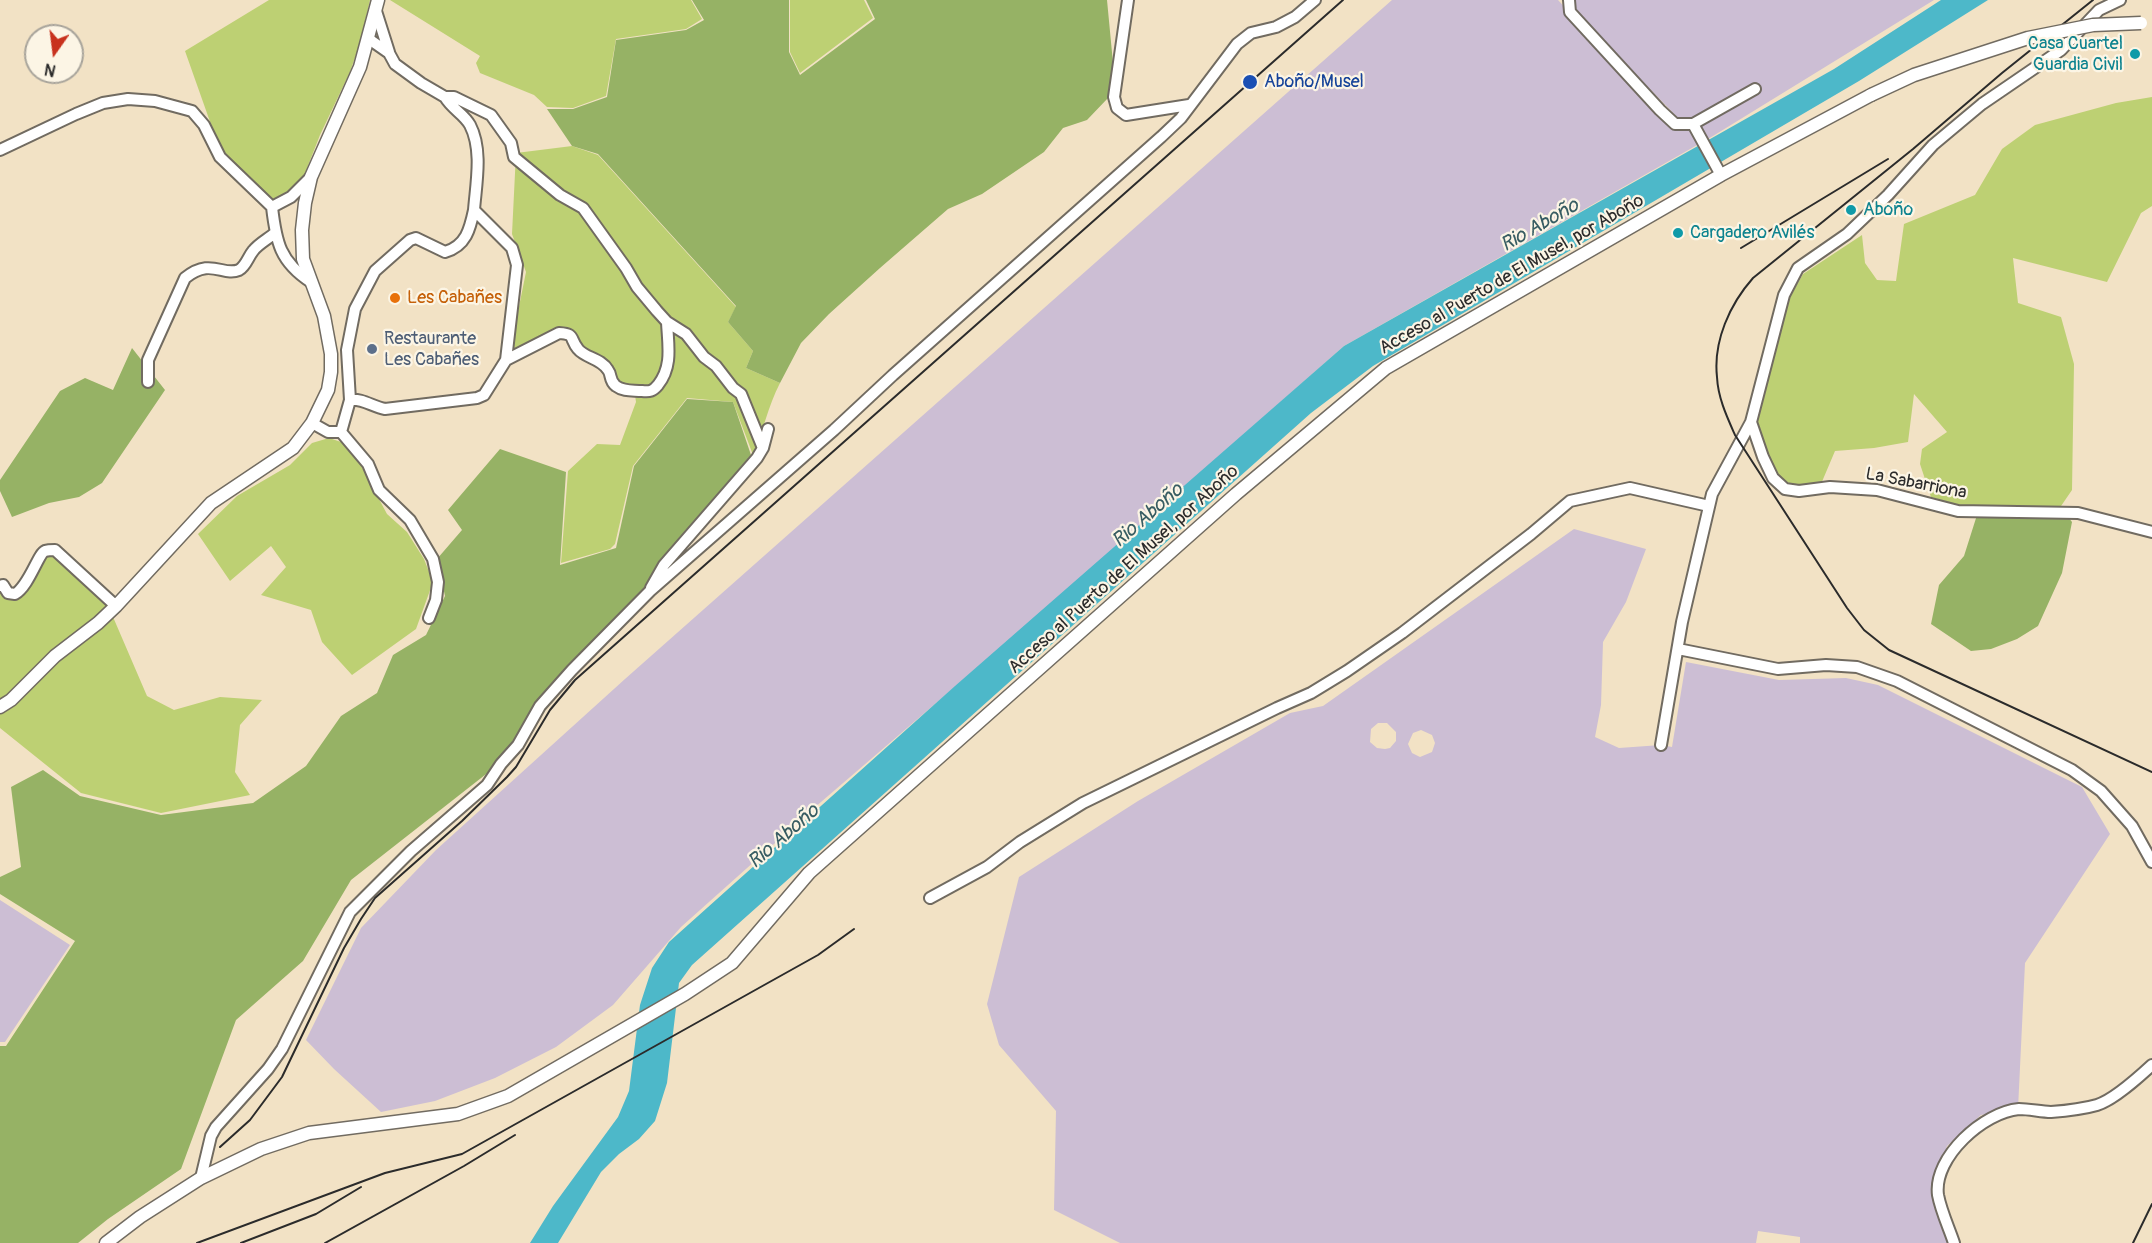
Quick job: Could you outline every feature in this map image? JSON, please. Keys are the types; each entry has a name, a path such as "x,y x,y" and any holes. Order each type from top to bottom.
{"street":[{"path":"1128,0 1114,97 1117,108 1126,115 1189,105"},
{"path":"201,1178 211,1136 216,1127 268,1069 282,1049 350,912 411,851 487,785 501,764 518,746 540,706 572,670 650,591 1161,138 1180,118 1237,44 1251,33 1276,27 1295,17 1315,0"},
{"path":"1569,0 1570,12 1675,124 1693,124 1755,88"},
{"path":"1661,745 1678,649 1712,494 1751,422 1784,295 1798,268 1847,234 1888,195 1934,145 1982,104 2061,50 2099,10 2120,0"},
{"path":"0,707 11,700 55,656 116,606 211,503 293,448 312,423 328,390 331,354 324,316 303,259 302,230 305,204 311,177 351,90 369,39 377,5"},
{"path":"341,432 350,400 347,350 350,328 355,309 375,271 410,240 416,238 445,252 452,250 464,240 469,232 474,210 477,157 474,138 467,120 450,105 446,98 394,64 377,5"},
{"name":"Acceso al Puerto de El Musel, por Aboño","path":"106,1243 140,1217 201,1178 261,1149 309,1133 458,1114 508,1096 686,994 732,963 818,865 1236,494 1386,368 1719,173 1914,75 2028,38 2093,25 2146,23"},
{"path":"369,39 389,53"},
{"path":"446,98 454,97 491,115 511,143 514,157 560,195 583,208 637,287 667,322 686,334 704,357 723,373 733,388 741,394 763,448"},
{"path":"0,150 103,103 128,99 155,101 192,111 204,125 219,157 272,207 275,233 282,252 290,265 311,282"},
{"path":"1693,124 1719,173"},
{"path":"272,207 291,197 311,177"},
{"path":"350,400 357,399 372,407 385,409 477,398 484,395 506,360 517,266 512,248 474,210"},
{"path":"148,382 148,360 185,278 202,268 212,267 233,271 240,269 254,250 275,233"},
{"path":"506,360 559,333 568,333 578,349 603,364 609,371 611,382 617,387 622,390 648,392 654,390 664,377 668,364 670,349 667,322"},
{"name":"La Sabarriona","path":"1751,422 1773,478 1785,489 1799,491 1830,487 1877,490 1958,511 2078,513 2152,532"},
{"path":"312,423 328,432 341,432 368,464 379,490 410,520 433,559 438,582 436,600 429,618"},
{"path":"650,591 664,565 728,493 763,448 768,429"},
{"path":"930,898 987,867 1020,842 1083,803 1311,693 1347,671 1402,633 1531,534 1569,501 1630,488 1710,506"},
{"path":"0,586 3,585 8,593 15,594 20,591 35,569 42,553 55,550 116,606"},
{"path":"1678,649 1779,669 1826,665 1857,667 1897,681 2072,770 2101,791 2132,826 2152,861"},
{"path":"1954,1243 1938,1194 1940,1178 1954,1149 1974,1131 1991,1117 2018,1109 2052,1112 2098,1105 2131,1084 2152,1065"}],"shaded area":[{"path":"1392,0 1558,0 1660,110 1683,123 1563,0 1934,0 1713,136 1344,346 1071,587 821,802 681,927 613,1005 556,1047 495,1078 435,1101 381,1112 334,1069 306,1040 361,928 436,850 625,679"},
{"path":"1574,529 1646,549 1626,602 1603,642 1601,705 1595,737 1619,748 1661,745 1672,747 1686,662 1779,680 1846,678 1878,685 2082,787 2110,834 2025,963 2018,1109 1981,1115 1947,1146 1934,1183 1934,1205 1949,1243 1800,1243 1800,1237 1758,1231 1756,1243 1120,1243 1054,1210 1056,1111 999,1045 987,1004 1019,877 1138,801 1290,713 1323,706","holes":["1378,723 1387,723 1396,732 1396,741 1390,748 1377,748 1370,742 1371,729","1421,730 1432,735 1435,743 1432,752 1420,757 1412,753 1408,744 1413,733"]},
{"path":"0,900 70,945 5,1042 0,1042"}],"green space":[{"path":"269,0 370,0 360,43 350,72 320,135 302,181 281,200 271,200 226,156 214,133 185,51"},
{"path":"390,0 691,0 702,19 686,29 616,39 606,96 573,108 547,107 534,95 480,73 476,63 480,56"},
{"path":"692,0 789,0 789,52 800,75 875,19 866,0 1107,0 1113,63 1108,98 1087,120 1063,128 1044,152 982,194 948,209 880,268 801,343 780,383 746,368 753,351 728,322 736,306 598,154 572,146 547,109 573,109 607,97 616,40 686,30 704,20"},
{"path":"790,0 864,0 873,18 800,73 790,52"},
{"path":"2152,97 2152,206 2141,213 2107,282 2013,258 2018,303 2061,317 2074,364 2072,490 2059,509 1959,505 1931,497 1920,464 1922,449 1947,432 1914,394 1908,442 1835,451 1821,484 1799,488 1785,485 1777,476 1757,424 1790,297 1803,274 1862,235 1865,263 1877,280 1896,281 1904,224 1975,195 2002,149 2035,125 2116,103"},
{"path":"572,146 598,155 736,307 728,322 753,351 746,368 780,383 753,455 733,402 687,398 633,466 615,544 610,549 561,563 568,471 597,444 620,445 636,402 634,388 616,382 579,348 573,333 513,354 510,351 526,272 512,234 516,153"},
{"path":"132,348 165,390 102,483 79,497 49,503 12,517 0,491 0,480 60,391 85,378 113,390"},
{"path":"687,399 733,402 751,455 657,565 645,590 558,681 490,771 351,880 303,961 236,1020 181,1169 108,1219 78,1243 0,1243 0,1046 6,1046 75,941 0,894 0,877 21,867 11,787 43,770 80,796 161,815 253,803 306,766 341,716 377,693 393,655 426,635 445,596 437,559 462,530 448,510 500,449 566,472 560,565 616,548 634,466"},
{"path":"329,438 350,445 387,514 407,532 424,559 433,582 416,629 352,675 322,642 311,610 261,595 286,567 271,546 230,581 198,534 237,496 290,465 312,443"},
{"path":"1977,515 2068,517 2072,522 2062,573 2038,626 2017,639 1991,649 1971,651 1931,624 1939,585 1964,556"},
{"path":"53,553 107,603 147,696 174,710 220,697 262,700 240,725 235,772 250,795 161,813 81,793 0,728 0,593 14,597 43,555"}],"water":[{"path":"1941,0 1988,0 1859,81 1373,366 1311,413 692,965 679,983 667,1083 655,1121 639,1139 601,1172 558,1243 530,1243 553,1206 618,1117 629,1091 640,1005 652,968 669,942 955,686 1344,346 1834,69"}],"railway":[{"path":"220,1147 250,1120 282,1077 344,948 375,898 462,821 507,777 516,767 550,710 575,680 1343,0"},
{"path":"2093,0 1753,278 1737,299 1725,324 1716,363 1717,377 1721,400 1735,435 1847,608 1864,630 1889,650 2152,772"},
{"path":"1741,248 1888,159"},
{"path":"197,1243 385,1173 462,1154 818,955 854,929"},
{"path":"325,1243 515,1135"},
{"path":"241,1243 316,1214 361,1187"},
{"path":"2133,1243 2152,1204"}],"place":[{"name":"Casa Cuartel Guardia Civil","path":"2135,54"},
{"name":"Aboño/Musel","path":"1250,82"},
{"name":"Aboño","path":"1851,210"},
{"name":"Cargadero Avilés","path":"1678,233"},
{"name":"Les Cabañes","path":"395,298"},
{"name":"Restaurante Les Cabañes","path":"372,349"}],"water label":[{"name":"Rio Aboño","path":"1540,226"},
{"name":"Rio Aboño","path":"1148,516"},
{"name":"Rio Aboño","path":"784,837"}]}
